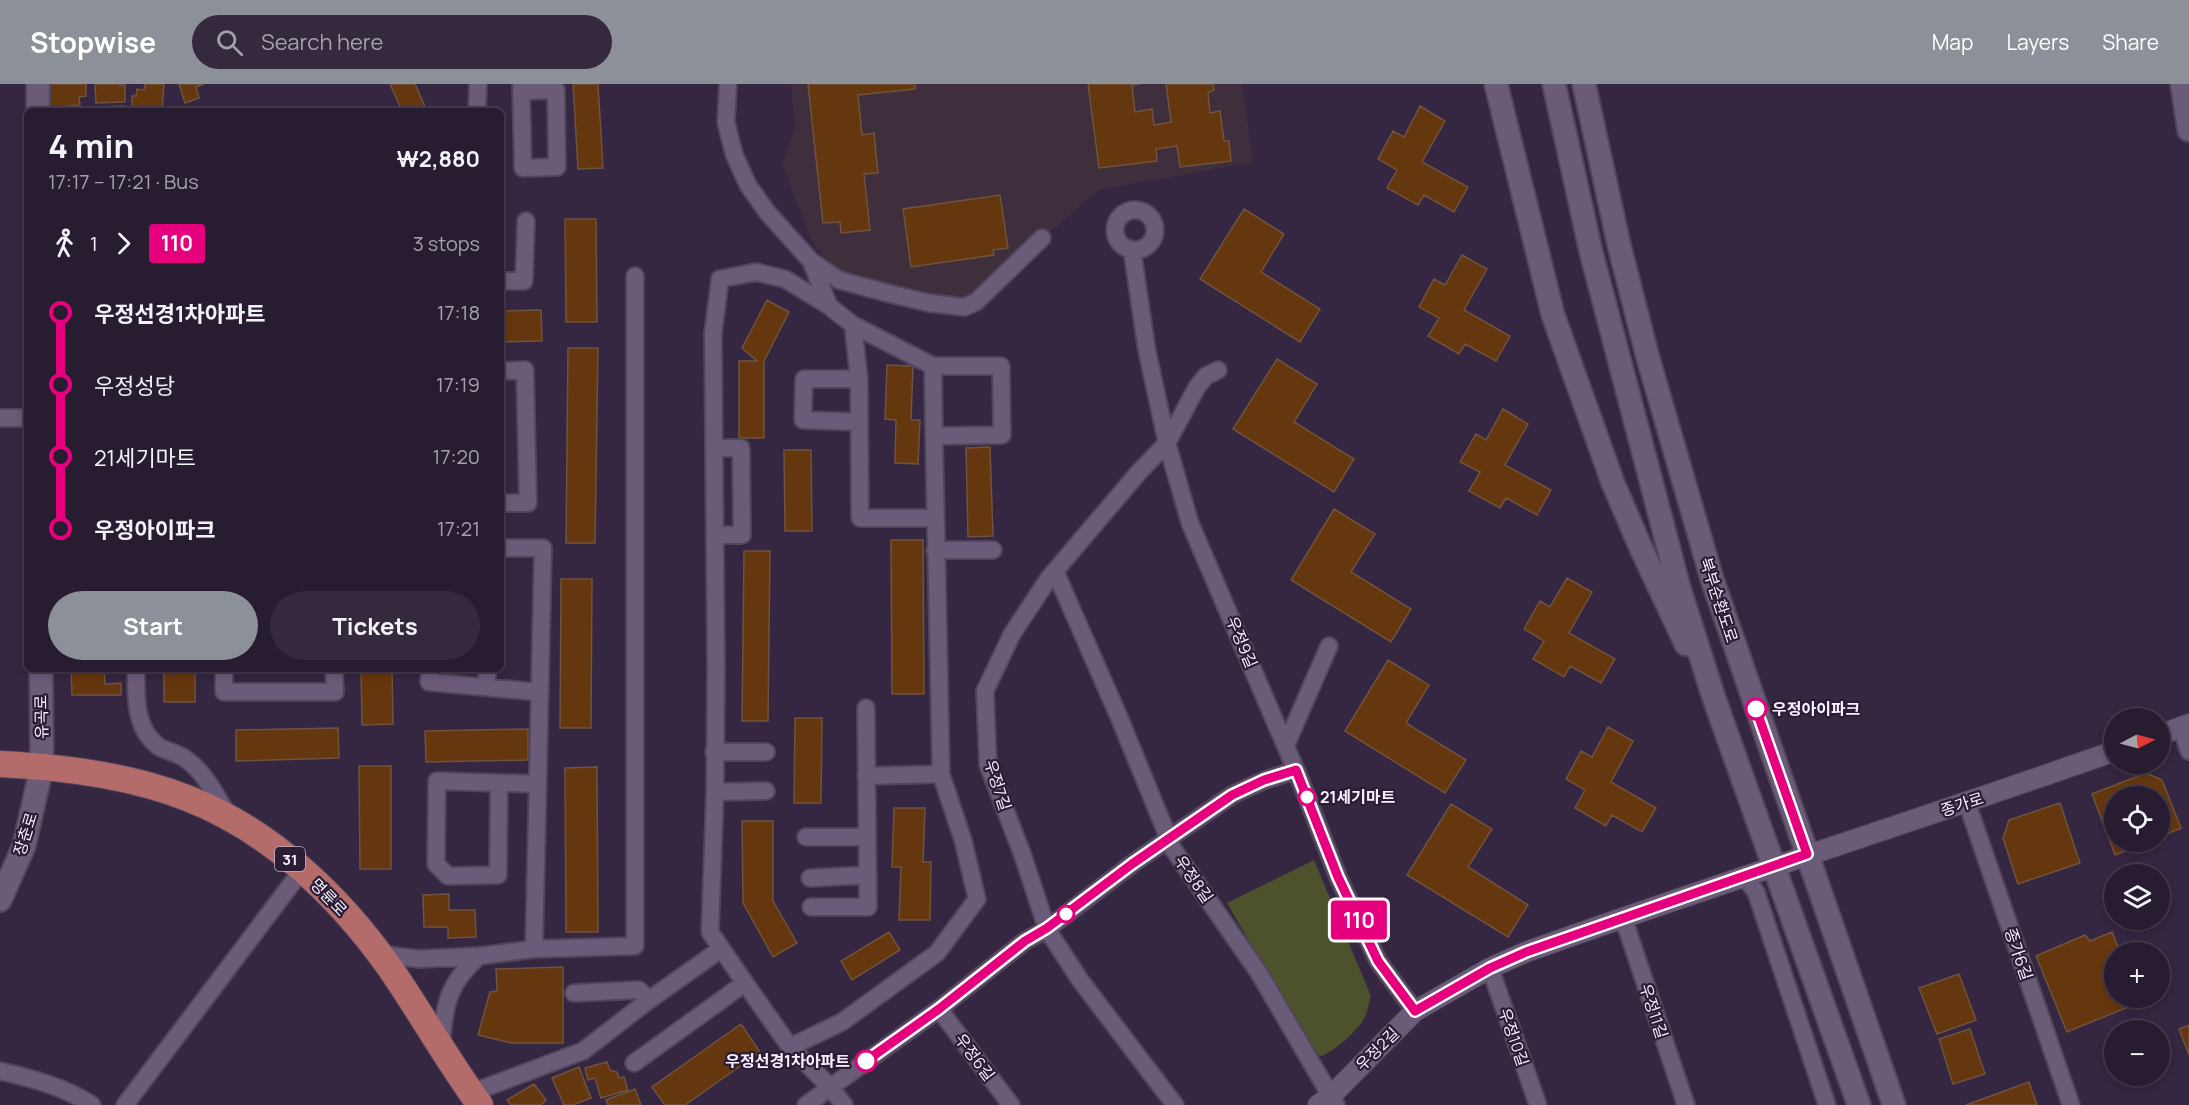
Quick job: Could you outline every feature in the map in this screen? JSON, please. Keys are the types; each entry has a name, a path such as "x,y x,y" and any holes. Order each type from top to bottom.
{"main road":[{"path":"38,84 38,108"},
{"path":"1496,84 1553,315 1613,483 1672,616 1715,701"},
{"name":"북부순환도로","path":"1554,84 1588,241 1619,366 1679,588 1715,701 1859,1105"},
{"name":"북부순환도로","path":"1584,84 1619,245 1678,466 1726,623 1894,1105"},
{"path":"2182,84 2189,130"},
{"name":"유곡로","path":"41,672 42,766"},
{"name":"명륜로","path":"0,764 42,766 106,776 148,786 187,798 230,818 261,836 328,894 379,954 476,1099"},
{"name":"장춘로","path":"0,900 24,846 42,766"}],"street":[{"path":"477,108 478,84"},
{"path":"728,84 726,122 734,153 748,185 789,238 811,261 839,280 929,303 964,307 976,302 1042,238"},
{"path":"521,88 556,90 557,167 523,168 521,88"},
{"path":"504,281 524,281 526,221"},
{"name":"우정9길","path":"1132,250 1147,351 1167,443 1190,523 1286,745 1338,877 1378,961 1415,1011"},
{"path":"811,261 829,306"},
{"path":"844,1105 830,1087 790,1047 710,932 715,792 716,667 712,334 720,279 756,272 785,279 829,306 853,325 933,366 1001,366 1002,435 934,436"},
{"path":"379,954 419,959 479,956 534,949 634,946 635,276"},
{"path":"853,325 859,379 860,519 935,519"},
{"path":"790,1047 842,1022 936,952 977,899 963,840 941,774 933,366"},
{"name":"우정7길","path":"1175,1105 1080,980 1047,928 1023,855 988,765 985,691 1011,634 1055,571 1139,472 1167,443 1197,387 1206,376 1218,369"},
{"path":"504,371 525,370 528,503 504,503"},
{"path":"859,379 804,379 803,420 859,422"},
{"path":"0,418 24,418"},
{"path":"714,448 741,448 742,535 715,535"},
{"path":"504,548 543,548 534,949"},
{"path":"935,550 993,550"},
{"name":"우정8길","path":"1055,571 1119,717 1173,849 1259,973 1328,1102"},
{"path":"1286,745 1329,646"},
{"path":"136,672 136,704 143,729 158,745 186,759 202,774 230,818"},
{"path":"224,672 224,692 335,692 334,672"},
{"path":"429,672 429,682 538,692"},
{"path":"487,672 487,687"},
{"path":"811,907 868,907 866,708"},
{"path":"2170,731 2185,726 2189,751"},
{"path":"714,752 766,752"},
{"name":"종가로","path":"1807,854 1967,803 2104,755"},
{"path":"806,1105 939,1009 1025,941 1047,928 1132,864 1232,795 1264,780 1296,770"},
{"path":"866,776 941,774"},
{"path":"499,783 498,875 448,876 436,864 437,781 538,784"},
{"path":"715,792 766,791"},
{"name":"종가6길","path":"1967,803 2071,1105"},
{"path":"806,837 867,837"},
{"name":"우정2길","path":"1328,1102 1415,1011 1490,968 1526,952 1623,917 1807,854"},
{"path":"125,1105 302,870"},
{"path":"810,878 868,875"},
{"path":"1744,876 1756,892 1827,1105"},
{"name":"우정11길","path":"1623,917 1686,1105"},
{"path":"476,1099 583,1051 721,949"},
{"path":"441,1047 445,1012 452,989 463,971 479,956"},
{"name":"우정10길","path":"1490,968 1538,1105"},
{"path":"634,1063 745,983"},
{"path":"574,993 639,990 649,1000"},
{"name":"우정6길","path":"939,1009 1011,1105"},
{"path":"0,1071 30,1077 81,1097 92,1105"}],"shaded area":[{"path":"791,84 1242,84 1253,162 1098,190 964,307 839,280 812,241 782,164 795,128"}],"green space":[{"path":"1314,860 1371,996 1366,1015 1353,1033 1340,1045 1321,1056 1313,1052 1227,903"}],"building":[{"path":"49,84 86,84 86,96 79,97 80,105 49,108"},
{"path":"95,84 120,84 120,86 125,84 125,102 96,103"},
{"path":"145,84 164,84 162,108 132,108 132,96 136,96 137,89 144,90"},
{"path":"179,84 204,84 196,87 199,98 185,103"},
{"path":"390,84 415,84 426,108 401,108"},
{"path":"573,84 598,84 603,168 578,169"},
{"path":"808,84 915,84 915,89 858,95 862,135 874,133 878,173 864,174 870,230 841,233 840,222 823,223"},
{"path":"1088,84 1140,84 1132,85 1135,112 1152,109 1154,125 1171,122 1166,84 1213,84 1214,90 1208,93 1210,113 1220,111 1224,141 1229,141 1231,161 1180,167 1177,146 1156,149 1157,161 1099,168"},
{"path":"124,106 124,108 96,108"},
{"path":"1420,106 1445,121 1422,162 1468,187 1454,212 1424,195 1418,205 1387,188 1397,170 1378,159 1393,131 1404,137"},
{"path":"1000,195 1008,248 993,250 994,255 911,267 903,209"},
{"path":"1244,209 1284,234 1261,272 1320,309 1300,342 1200,279"},
{"path":"565,219 596,219 597,322 566,322"},
{"path":"1462,255 1487,269 1464,310 1510,336 1496,361 1465,344 1459,354 1428,336 1439,318 1419,307 1434,279 1445,285"},
{"path":"767,300 789,312 764,361 764,438 739,438 739,361 757,361 742,348"},
{"path":"541,310 542,341 504,342 504,311"},
{"path":"568,348 598,348 595,543 566,543"},
{"path":"1277,359 1317,384 1294,422 1354,459 1334,492 1233,429"},
{"path":"887,365 913,366 911,420 920,420 918,464 895,463 896,420 885,419"},
{"path":"1503,409 1528,424 1505,465 1551,490 1537,515 1506,498 1500,508 1469,491 1480,472 1460,462 1476,434 1486,440"},
{"path":"990,447 993,536 968,537 966,448"},
{"path":"784,450 811,450 812,531 785,531"},
{"path":"1334,509 1375,534 1351,572 1411,609 1391,642 1291,580"},
{"path":"891,540 923,540 924,694 892,694"},
{"path":"744,551 770,551 768,721 742,721"},
{"path":"1567,578 1592,592 1569,633 1615,659 1601,683 1570,666 1564,677 1533,659 1544,641 1524,629 1540,601 1550,607"},
{"path":"561,579 592,579 591,728 560,728"},
{"path":"1388,660 1429,685 1406,723 1466,760 1445,793 1345,731"},
{"path":"71,672 104,672 105,684 121,683 121,695 72,695"},
{"path":"164,672 195,672 195,702 164,702"},
{"path":"361,672 392,672 393,724 362,725"},
{"path":"795,718 822,718 821,803 794,803"},
{"path":"1608,727 1633,741 1611,782 1656,808 1642,832 1612,815 1606,826 1575,808 1585,790 1566,779 1581,751 1592,757"},
{"path":"338,728 339,758 236,761 236,730"},
{"path":"528,729 528,760 426,762 425,731"},
{"path":"359,766 391,766 391,869 360,869"},
{"path":"597,767 598,932 566,932 565,768"},
{"path":"2148,774 2162,780 2164,786 2113,786"},
{"path":"2104,789 2104,826 2092,794"},
{"path":"2170,800 2181,828 2170,833"},
{"path":"2060,803 2080,863 2018,884 2003,838 2009,820"},
{"path":"1451,804 1492,829 1468,867 1528,905 1508,937 1407,875"},
{"path":"894,808 925,808 923,862 931,862 930,920 899,920 901,867 892,867"},
{"path":"742,821 773,821 773,901 797,943 773,957 743,903"},
{"path":"449,894 449,910 475,910 476,937 448,938 448,927 424,927 423,895"},
{"path":"889,932 900,950 852,980 841,961"},
{"path":"2112,932 2116,942 2104,942 2104,1008 2125,1008 2067,1032 2036,956 2085,935 2090,941"},
{"path":"563,967 563,1043 511,1043 478,1035 490,992 497,991 496,969"},
{"path":"1959,974 1976,1020 1937,1034 1919,988"},
{"path":"741,1024 760,1052 685,1105 665,1105 652,1087"},
{"path":"2189,1025 2189,1055 2179,1029"},
{"path":"1970,1029 1985,1074 1953,1084 1939,1039"},
{"path":"607,1062 610,1070 617,1072 619,1078 624,1077 628,1090 601,1098 595,1078 588,1080 585,1068"},
{"path":"579,1067 591,1098 573,1105 564,1105 552,1078"},
{"path":"2029,1082 2037,1105 1966,1105"},
{"path":"534,1084 546,1100 541,1105 511,1105 507,1100"},
{"path":"635,1089 641,1105 608,1105 606,1100"}],"bus line":[{"name":"110","path":"866,1061 939,1009 1025,941 1047,928 1132,864 1232,795 1264,780 1296,770 1338,877 1378,961 1415,1011 1490,968 1526,952 1807,854 1756,709"}],"place":[{"name":"우정아이파크","path":"1756,709"},
{"name":"21세기마트","path":"1307,797"},
{"name":"우정선경1차아파트","path":"866,1061"}]}
